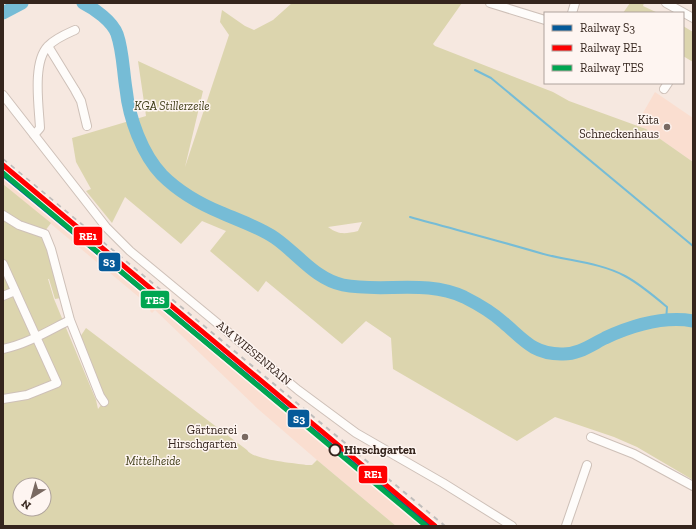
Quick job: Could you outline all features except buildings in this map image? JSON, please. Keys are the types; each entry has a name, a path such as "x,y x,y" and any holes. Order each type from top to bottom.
{"street":[{"path":"490,3 544,20"},
{"path":"666,3 682,12"},
{"path":"684,13 693,18"},
{"path":"34,135 40,128 38,82 40,60 48,46 60,37 75,30"},
{"path":"48,46 75,90 88,126"},
{"name":"AM WIESENRAIN","path":"3,95 102,221 130,251 298,390 356,433 443,483 512,526"},
{"path":"3,215 19,225 45,234 51,249 70,320 100,396 104,402"},
{"path":"3,264 57,383 27,395 3,399"},
{"path":"3,296 15,291"},
{"path":"3,349 36,338 70,320"},
{"path":"591,438 634,454 693,486"},
{"path":"566,526 587,465"}],"shaded area":[{"name":"Kita Schneckenhaus","path":"655,92 693,118 693,162 646,129 636,125"},
{"path":"3,169 431,526 396,526 258,409 155,310 152,313 150,311 152,308 3,184"}],"green space":[{"name":"KGA Stillerzeile","path":"292,3 462,3 433,44 435,46 553,92 569,101 646,129 693,162 693,480 637,447 614,437 555,417 517,441 393,369 391,338 366,321 342,344 266,281 258,292 210,251 226,231 202,221 181,244 125,197 112,223 86,191 91,189 76,162 72,138 146,116 138,61 203,91 185,167 229,35 220,22 222,10 245,26 254,30 273,20","holes":["362,222 358,231 342,233 328,227"]},
{"path":"630,3 644,3 643,6 656,12 624,12"},
{"path":"684,27 693,32 693,62 684,57"},
{"path":"3,184 51,223 45,231 21,222 3,212"},
{"name":"Mittelheide","path":"3,218 41,237 47,245 61,298 55,299 48,279 54,299 96,400 98,409 105,400 80,337 86,328 251,453 265,459 306,465 312,465 317,460 396,526 3,526"}],"waterway":[{"path":"3,13 22,3"},
{"path":"83,3 103,16 115,29 122,54 128,100 133,123 148,157 162,175 175,187 198,202 269,234 283,244 315,272 333,282 358,287 419,287 449,292 464,297 480,306 500,319 529,344 551,353 573,353 605,338 648,323 671,320 693,321"},
{"path":"475,70 491,78 693,246"},
{"path":"410,217 550,256 615,271 647,290 667,307 666,321"}],"railway":[{"path":"3,159 445,526"}],"rail line":[{"name":"RE1","path":"3,165 435,526"},
{"name":"TES","path":"3,173 426,526"},
{"name":"S3","path":"3,174 428,526"}],"place":[{"name":"Kita Schneckenhaus","path":"667,127"},
{"name":"Gärtnerei Hirschgarten","path":"245,437"},
{"name":"Hirschgarten","path":"335,450"}]}
